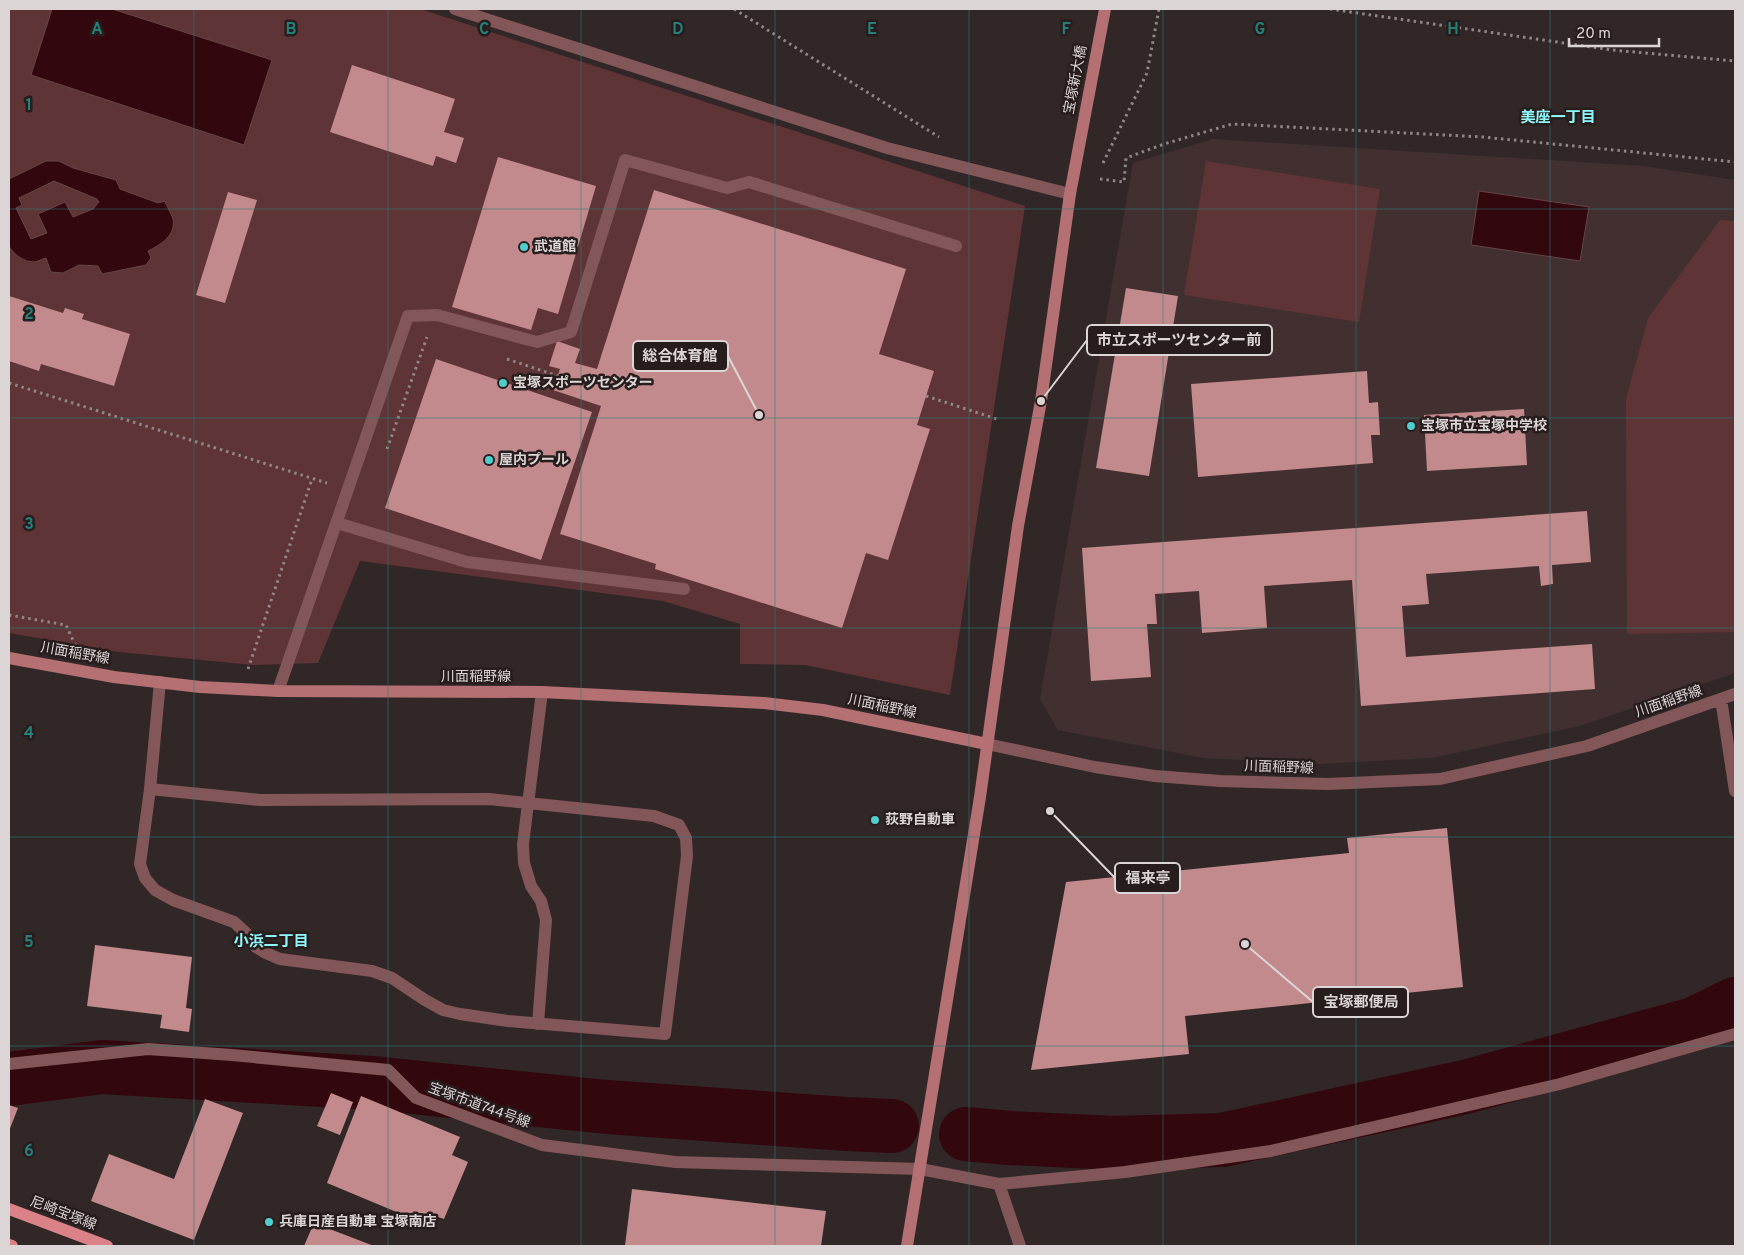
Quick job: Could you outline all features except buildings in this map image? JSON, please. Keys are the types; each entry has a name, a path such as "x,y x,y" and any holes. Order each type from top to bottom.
{"main road":[{"name":"尼崎宝塚線","path":"9,1209 107,1246"}],"street":[{"path":"455,9 887,148 1070,194"},
{"name":"宝塚新大橋","path":"907,1246 980,796 1018,526 1041,401 1070,194 1105,9"},
{"path":"278,692 408,316 436,316 537,342 571,332 625,160 727,188 749,182 956,246"},
{"path":"337,523 467,562 684,589"},
{"name":"川面稲野線","path":"9,658 114,677 278,692 542,692 764,703 823,710 1096,767 1155,776 1220,781 1328,784 1440,779 1587,746 1735,694"},
{"path":"150,789 260,800 480,799 654,816 679,825 686,838 687,856 664,1034 538,1024 443,1010 392,978 372,971 280,959 256,947 234,922 173,900 155,890 145,878 140,864 150,789 160,682"},
{"path":"538,1024 546,920 541,902 531,886 524,863 523,844 542,692"},
{"path":"1721,700 1735,791"},
{"name":"宝塚市道744号線","path":"9,1064 148,1049 232,1054 388,1070 416,1098 542,1145 675,1162 920,1169 999,1184 1125,1172 1271,1152 1560,1084 1735,1034"},
{"path":"999,1184 1020,1246"}],"path":[{"path":"734,9 943,140"},
{"path":"1103,163 1147,73 1159,9"},
{"path":"1330,9 1612,50 1735,61"},
{"path":"1100,179 1124,182 1126,158 1164,144 1232,124 1483,137 1735,162"},
{"path":"387,451 428,332"},
{"path":"502,357 558,376"},
{"path":"9,383 348,490"},
{"path":"926,396 1000,420"},
{"path":"247,672 312,478"},
{"path":"9,615 66,625 78,652"}],"shaded area":[{"name":"宝塚スポーツセンター","path":"9,9 420,9 1025,206 950,695 805,665 740,664 740,624 663,601 360,561 318,663 253,665 119,652 9,633"},
{"path":"52,9 112,9 272,60 244,145 31,75"},
{"name":"宝塚市立宝塚中学校","path":"1213,139 1643,166 1735,180 1735,673 1580,726 1432,758 1319,764 1204,758 1058,730 1040,699 1133,163"},
{"path":"46,161 59,161 73,168 116,180 120,189 158,203 165,201 173,219 172,230 162,243 148,251 151,258 146,265 102,274 98,266 79,265 63,273 51,272 46,258 35,262 26,261 16,255 9,246 9,179","holes":["54,181 97,199 99,202 93,209 73,217 65,202 38,214 47,233 31,239 16,208 22,205 19,198"]},
{"path":"1206,161 1380,189 1359,322 1184,295"},
{"path":"1479,191 1589,207 1580,261 1471,245"},
{"path":"1720,220 1735,221 1735,632 1627,634 1626,399 1648,318"}],"waterway":[{"path":"966,1134 1115,1143 1222,1140 1465,1087 1694,1024 1735,1004"},
{"path":"9,1079 102,1067 373,1083 607,1107 892,1126"}],"place":[{"name":"武道館","path":"524,247"},
{"name":"宝塚スポーツセンター","path":"503,383"},
{"name":"市立スポーツセンター前","path":"1041,401"},
{"name":"総合体育館","path":"759,415"},
{"name":"宝塚市立宝塚中学校","path":"1411,426"},
{"name":"屋内プール","path":"489,460"},
{"name":"福来亭","path":"1050,811"},
{"name":"荻野自動車","path":"875,820"},
{"name":"宝塚郵便局","path":"1245,944"},
{"name":"兵庫日産自動車 宝塚南店","path":"269,1222"}],"district":[{"name":"美座一丁目","path":"1558,118"},
{"name":"小浜二丁目","path":"271,942"}]}
